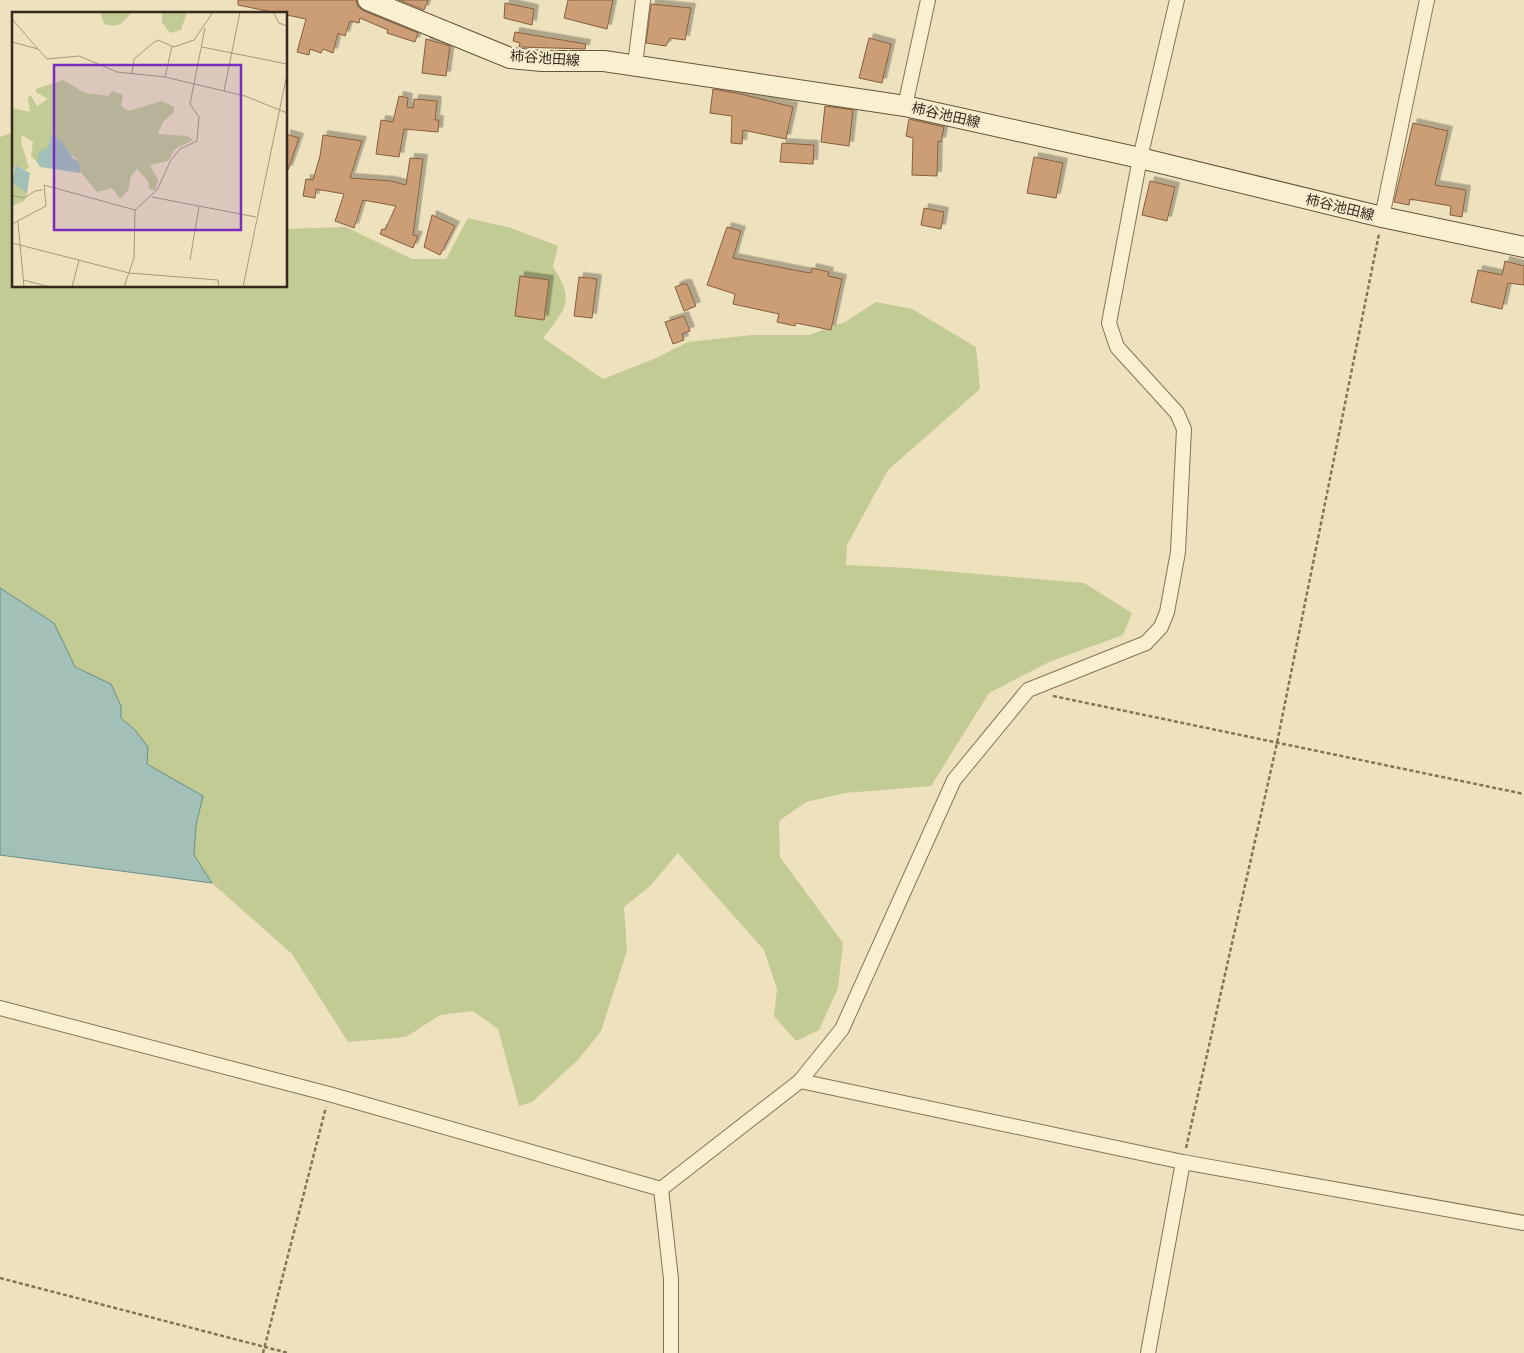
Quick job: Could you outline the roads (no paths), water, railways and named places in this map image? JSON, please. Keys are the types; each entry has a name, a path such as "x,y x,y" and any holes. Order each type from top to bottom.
{"main road":[{"name":"柿谷池田線","path":"368,0 510,58 542,61 604,61 905,106 1140,158 1382,217 1524,247"}],"street":[{"path":"635,65 643,0"},
{"path":"905,106 928,0"},
{"path":"661,1189 800,1081 842,1029 954,780 1028,690 1146,643 1161,627 1167,612 1178,552 1184,429 1177,413 1117,346 1109,323 1140,158 1177,0"},
{"path":"1382,217 1427,0"},
{"path":"0,1008 329,1094 661,1189"},
{"path":"800,1081 1182,1162 1524,1223"},
{"path":"1148,1353 1182,1162"},
{"path":"661,1189 671,1279 671,1353"}],"water":[{"path":"0,588 54,623 75,667 111,684 121,706 121,718 135,730 148,747 147,764 203,796 196,825 194,855 212,883 0,855"}]}
